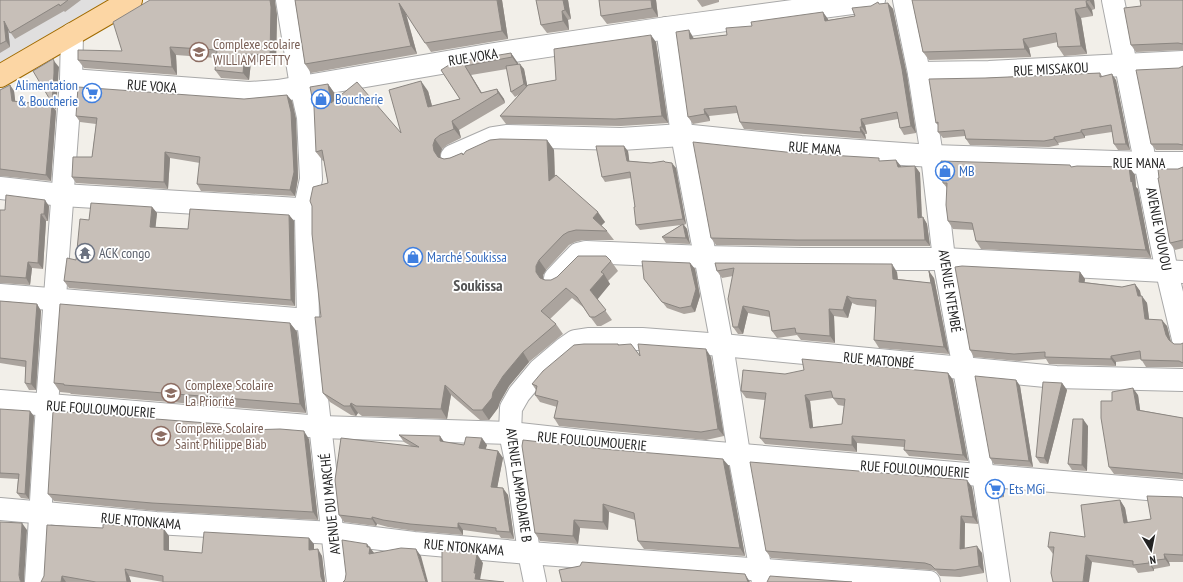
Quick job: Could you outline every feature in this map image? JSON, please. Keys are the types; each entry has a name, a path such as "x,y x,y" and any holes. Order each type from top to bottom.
{"main road":[{"path":"0,76 131,0"}],"street":[{"name":"AVENUE DU MARCHÉ","path":"287,0 301,86 308,117 311,179 304,212 306,216 308,320 338,582"},
{"name":"RUE VOKA","path":"71,80 249,93 278,91 488,55 667,28 874,0"},
{"name":"AVENUE NTEMBÉ","path":"904,0 919,73 932,156 944,259 983,474 999,582"},
{"name":"AVENUE VOUVOU","path":"1113,0 1146,164 1175,272 1183,339"},
{"path":"667,28 682,135 722,345 739,454 762,576"},
{"path":"36,582 54,299 71,80 72,34"},
{"name":"RUE MISSAKOU","path":"919,73 996,71 1183,62"},
{"name":"RUE MANA","path":"452,156 493,138 506,136 621,139 682,135 801,147 932,156 1146,164 1183,163"},
{"path":"0,188 62,195 298,209 304,212"},
{"path":"555,278 578,254 586,252 802,259 944,259 1175,272"},
{"path":"0,295 308,320"},
{"name":"RUE MATONBÉ","path":"575,342 588,339 642,339 722,345 1056,377 1183,380"},
{"name":"AVENUE LAMPADAIRE B","path":"535,582 529,553 517,466 510,433 511,408 519,394 539,370 565,348 575,342"},
{"name":"RUE FOULOUMOUERIE","path":"0,401 321,427 510,433 610,444 983,474 1183,492"},
{"name":"RUE NTONKAMA","path":"0,509 156,523 333,533 414,543 762,576 929,582"}],"shaded area":[{"path":"0,0 120,0 0,71"}],"building":[{"path":"0,0 68,0 60,6 59,4 10,33 4,21 6,41 0,44"},
{"path":"150,0 270,0 270,55 245,54 243,73 215,70 217,50 170,47 172,67 78,60 78,50 122,51 113,22"},
{"path":"295,0 497,0 502,31 425,43 399,3 411,46 305,64"},
{"path":"536,0 563,0 565,10 562,11 563,21 541,25"},
{"path":"599,0 651,0 652,8 601,16"},
{"path":"912,0 1089,0 1086,1 1087,7 1075,9 1081,46 1058,47 1056,33 1023,39 1025,49 923,52"},
{"path":"1140,0 1183,0 1183,44 1131,45 1124,8 1141,6"},
{"path":"878,2 879,4 888,3 902,69 911,126 900,128 897,112 861,119 861,132 740,122 736,106 704,109 705,114 688,117 676,32 689,30 690,39 727,35 726,28 752,26 751,22 823,12 825,21 855,16 852,8 871,6"},
{"path":"651,35 662,116 615,119 500,116 528,85 556,80 554,49"},
{"path":"511,53 512,57 465,66 481,93 497,89 498,93 452,121 454,129 440,135 435,139 433,145 434,151 438,157 444,159 462,153 463,155 466,151 490,140 547,140 549,181 556,175 598,212 593,218 607,231 576,230 568,232 563,235 539,260 536,266 536,272 540,278 551,280 557,277 578,256 606,256 611,261 601,272 604,274 590,290 606,310 595,317 590,317 577,297 566,288 541,311 556,324 523,352 503,376 493,392 492,398 482,410 473,410 445,385 441,409 356,406 351,403 350,406 344,406 323,393 315,317 321,317 312,234 312,206 310,201 313,187 328,183 322,150 316,152 314,107 310,87 328,84 331,103 357,82 401,133 389,90 421,81 428,107 460,99 441,70 452,63"},
{"path":"53,59 54,73 52,103 33,71"},
{"path":"520,64 524,84 511,92 506,66"},
{"path":"1183,66 1183,145 1151,144 1136,70 1179,68"},
{"path":"1100,73 1100,77 1112,74 1126,144 1114,144 1111,125 1081,130 1081,132 1054,137 1054,139 1044,141 966,139 964,130 938,132 938,122 936,123 929,79"},
{"path":"10,85 12,101 52,105 46,175 0,169 0,90"},
{"path":"78,87 244,99 287,95 291,112 294,172 290,190 197,184 200,157 165,152 164,182 72,177 73,157 92,157 97,118 76,116"},
{"path":"693,142 795,153 879,158 879,161 896,160 898,167 915,166 918,218 923,217 925,240 711,238"},
{"path":"596,146 624,146 627,161 651,163 664,161 672,163 683,219 636,225 630,172 602,177"},
{"path":"941,161 1070,165 1071,167 1129,167 1146,250 976,241 972,223 948,221 946,205 947,183 943,183"},
{"path":"1183,167 1183,240 1170,243 1158,178 1158,169 1178,169"},
{"path":"6,195 45,200 44,214 41,214 38,263 28,262 26,278 0,276 0,210 5,210"},
{"path":"91,203 152,207 150,227 188,229 190,209 289,215 291,300 64,281 67,258 76,260 80,219 89,220"},
{"path":"683,224 686,238 662,237"},
{"path":"642,261 690,263 696,289 691,306 680,308 662,302 644,279"},
{"path":"715,263 892,264 893,279 931,283 929,271 944,347 874,340 876,300 852,298 847,296 843,310 829,309 830,336 796,333 795,328 772,331 769,311 743,306 738,327 733,327 728,299 734,268 717,271"},
{"path":"962,266 1080,272 1079,282 1122,287 1135,284 1138,296 1142,296 1145,319 1162,320 1169,340 1174,344 1183,343 1183,363 1179,361 1141,360 1140,351 1111,356 1111,359 1045,357 1045,352 1014,354 970,350 955,267"},
{"path":"0,301 37,304 31,384 25,383 26,361 0,358"},
{"path":"60,304 290,323 300,404 54,383"},
{"path":"631,344 640,356 638,344 706,349 718,429 701,432 554,418 558,401 535,395 537,386 532,384 543,371 574,345"},
{"path":"802,359 948,373 963,455 904,450 905,440 852,436 852,445 760,438 766,393 741,391 743,370 785,374 804,370","holes":["831,391 833,398 845,399 842,424 810,428 805,395"]},
{"path":"975,376 1016,380 1029,461 990,458"},
{"path":"1043,382 1062,383 1044,458 1036,457"},
{"path":"1133,388 1137,410 1183,418 1183,474 1109,467 1101,418 1101,401 1112,401 1112,392"},
{"path":"0,409 30,411 25,494 17,493 19,474 0,473"},
{"path":"53,411 220,424 218,431 280,429 304,431 313,512 152,503 48,494"},
{"path":"1073,419 1083,419 1082,465 1068,464"},
{"path":"399,435 440,436 440,441 464,445 466,437 482,438 479,448 498,451 491,487 503,488 510,532 496,531 496,528 458,523 458,528 410,524 372,517 372,519 339,515 335,480 341,438 419,447"},
{"path":"523,440 603,449 723,459 740,548 638,541 634,513 603,504 603,522 574,520 573,536 535,533 522,446"},
{"path":"750,462 967,480 973,517 961,516 960,549 977,546 979,566 955,570 935,569 931,565 925,563 766,551"},
{"path":"996,486 1001,486 1002,494 997,495"},
{"path":"1147,496 1183,498 1183,555 1164,554 1165,559 1133,565 1133,561 1086,555 1083,582 1053,582 1051,573 1054,547 1048,547 1050,532 1085,537 1081,505 1120,500 1124,523 1151,519"},
{"path":"0,522 22,523 19,575 21,582 0,582"},
{"path":"103,524 164,529 164,550 202,553 204,532 309,538 309,550 318,549 321,577 323,582 163,582 163,576 125,569 127,582 96,582 62,576 61,582 41,582 44,576 47,525 103,528"},
{"path":"342,540 367,544 367,547 370,547 369,554 401,548 416,549 426,582 343,582 346,574"},
{"path":"442,550 477,554 474,573 476,573 475,579 504,582 442,582"},
{"path":"582,562 745,574 748,582 562,582 559,570 580,566"},
{"path":"770,576 852,582 767,582"}],"place":[{"name":"Complexe scolaire WILLIAM PETTY","path":"199,52"},
{"name":"Alimentation & Boucherie","path":"92,93"},
{"name":"Boucherie","path":"321,99"},
{"name":"MB","path":"945,171"},
{"name":"ACK congo","path":"85,253"},
{"name":"Marché Soukissa","path":"413,257"},
{"name":"Complexe Scolaire La Priorité","path":"171,393"},
{"name":"Complexe Scolaire Saint Philippe Biab","path":"161,436"},
{"name":"Ets MGi","path":"995,489"}],"district":[{"name":"Soukissa","path":"478,285"}]}
